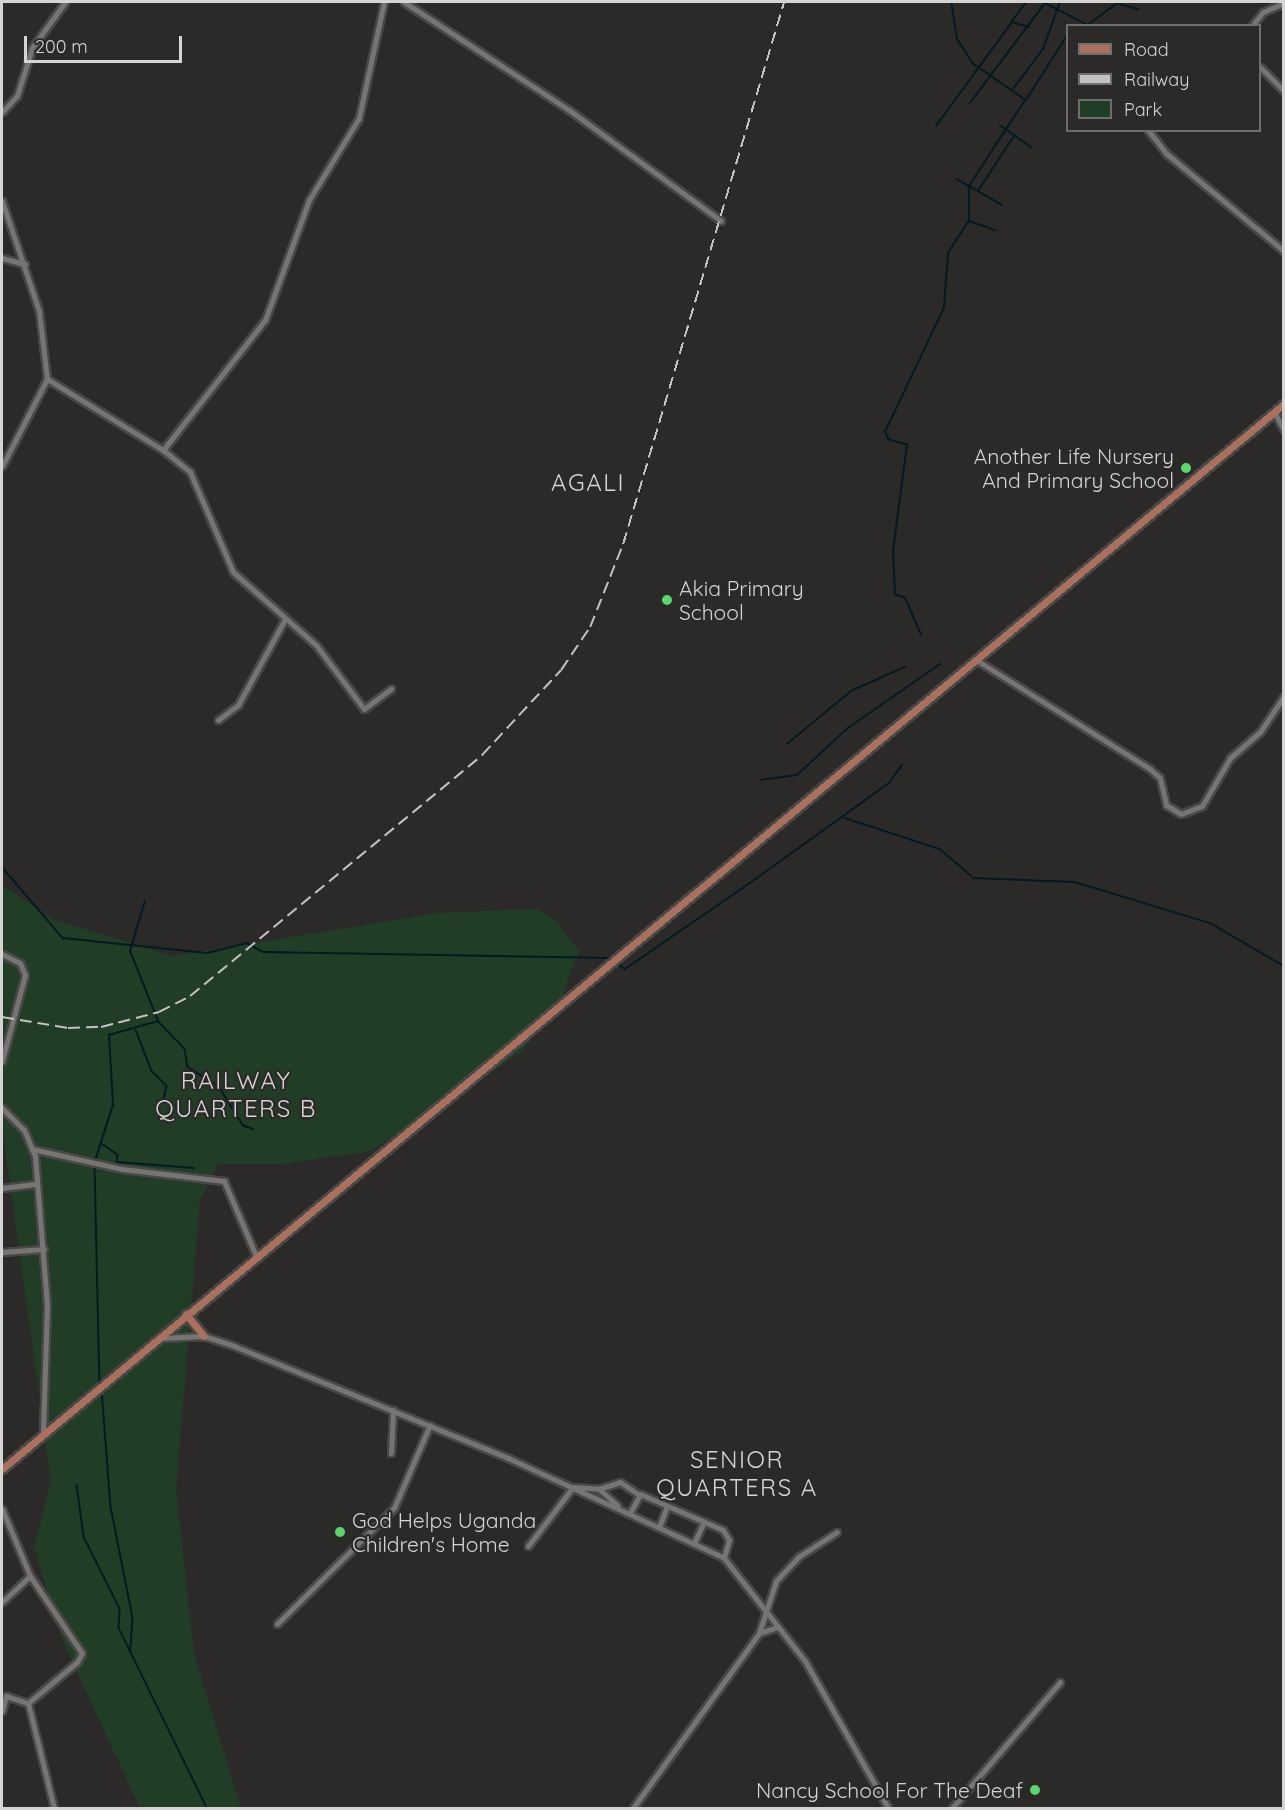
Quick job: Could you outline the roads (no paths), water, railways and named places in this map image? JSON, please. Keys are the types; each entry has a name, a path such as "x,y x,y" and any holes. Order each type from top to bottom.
{"main road":[{"path":"2,1469 186,1314 257,1258 978,661 1284,404"},
{"path":"186,1314 204,1335"}],"street":[{"path":"2,112 17,96 27,58 65,2"},
{"path":"163,450 265,320 309,200 359,118 384,2"},
{"path":"404,2 587,122 721,221"},
{"path":"1254,24 1263,12 1284,3"},
{"path":"1261,67 1284,91"},
{"path":"1150,132 1167,153 1284,251"},
{"path":"2,201 39,311 48,380 2,466"},
{"path":"2,258 25,264"},
{"path":"48,380 163,450 190,472 229,568 329,659 364,709 392,690"},
{"path":"1274,412 1284,430"},
{"path":"218,720 238,705 285,619"},
{"path":"978,661 1150,769 1160,778 1166,805 1181,814 1202,806 1230,758 1260,732 1284,696"},
{"path":"2,954 20,963 25,975 2,1061"},
{"path":"2,1108 24,1130 32,1149 37,1184 44,1249 48,1351 43,1435"},
{"path":"32,1149 122,1169 224,1181 257,1258"},
{"path":"2,1188 37,1184"},
{"path":"2,1252 44,1249"},
{"path":"159,1338 204,1335 430,1425 573,1487 724,1558 819,1683 888,1809"},
{"path":"391,1453 393,1410"},
{"path":"277,1624 394,1508 430,1425"},
{"path":"573,1487 599,1489 620,1482 638,1494 704,1522 728,1536 724,1558"},
{"path":"528,1546 573,1487"},
{"path":"599,1489 618,1508"},
{"path":"630,1513 638,1494"},
{"path":"659,1527 667,1506"},
{"path":"2,1509 30,1576 82,1653 28,1703"},
{"path":"694,1543 704,1522"},
{"path":"633,1809 759,1633 764,1608 790,1564 837,1532"},
{"path":"2,1602 30,1576"},
{"path":"759,1633 778,1627"},
{"path":"952,1809 1060,1682"},
{"path":"2,1711 4,1695 28,1703"},
{"path":"28,1703 54,1809"}],"waterway":[{"path":"921,635 905,598 895,595 893,551 907,445 889,440 885,432 944,308 948,253 969,221 969,186 1025,100 973,64 957,39 951,2"},
{"path":"1027,2 1012,22 1029,27"},
{"path":"1013,89 1043,49 1060,2"},
{"path":"970,103 1045,3 1086,24"},
{"path":"1089,24 1117,3 1138,9"},
{"path":"936,126 1012,22"},
{"path":"1026,100 1066,37"},
{"path":"1000,125 1032,147"},
{"path":"978,191 1014,136"},
{"path":"957,179 1002,205"},
{"path":"970,221 995,230"},
{"path":"761,780 797,775 848,728 940,664"},
{"path":"787,744 851,691 905,667"},
{"path":"617,963 625,969 743,888 889,783 902,765"},
{"path":"845,818 940,849 974,878 1075,882 1210,923 1284,966"},
{"path":"2,867 63,938 207,953 247,943 263,952 610,958"},
{"path":"95,1161 113,1105 109,1035 158,1021 130,951 145,901"},
{"path":"159,1022 185,1049 188,1067 220,1088 243,1125 253,1129"},
{"path":"136,1030 152,1071 167,1086 164,1099"},
{"path":"101,1143 118,1155 117,1162 194,1168"},
{"path":"95,1166 100,1385"},
{"path":"102,1390 111,1507 133,1618 131,1650"},
{"path":"77,1485 84,1537 120,1609 119,1628 207,1808"}],"railway":[{"path":"2,1017 68,1028 101,1027 159,1012 190,996 482,755 561,670 590,627 623,544 784,2"}],"place":[{"name":"Another Life Nursery And Primary School","path":"1186,468"},
{"name":"Akia Primary School","path":"667,600"},
{"name":"God Helps Uganda Children's Home","path":"340,1532"},
{"name":"Nancy School For The Deaf","path":"1035,1790"}],"district":[{"name":"AGALI","path":"588,483"},
{"name":"RAILWAY QUARTERS B","path":"236,1095"},
{"name":"SENIOR QUARTERS A","path":"737,1474"}]}
